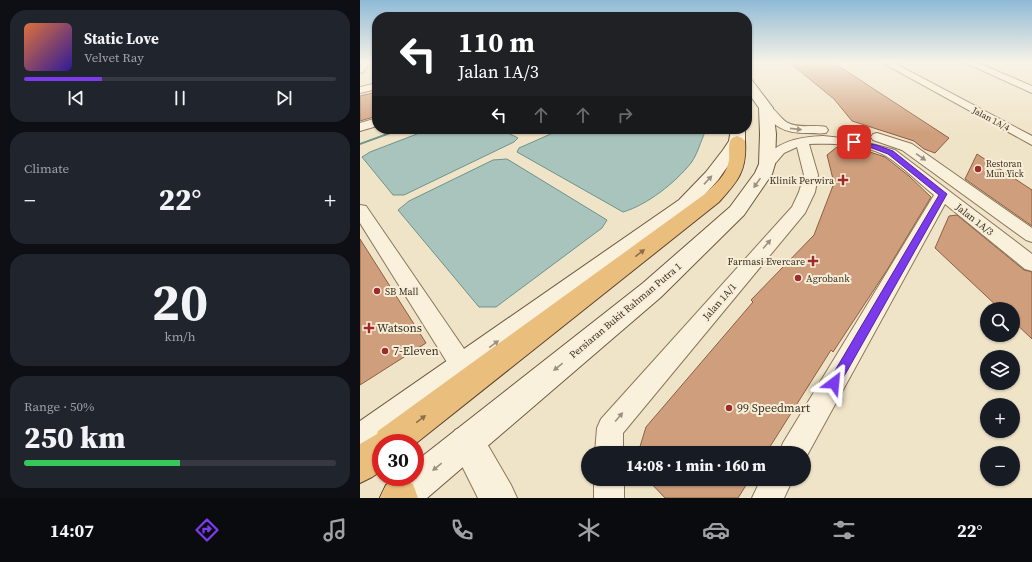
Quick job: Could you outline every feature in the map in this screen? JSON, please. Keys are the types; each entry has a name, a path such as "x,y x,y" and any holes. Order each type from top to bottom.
{"highway":[{"path":"402,434 712,198 732,178 738,159 737,135"},
{"path":"360,465 372,456"}],"main road":[{"path":"752,89 766,108"},
{"name":"Persiaran Bukit Rahman Putra 1","path":"399,498 652,290 737,211 763,174 767,164 768,134 766,108"},
{"path":"360,441 686,204 712,176 737,135"},
{"path":"467,442 498,498"}],"street":[{"name":"Jalan 1A/4","path":"930,86 1032,141"},
{"path":"360,90 372,87"},
{"name":"Jalan 1A/3","path":"766,108 774,120 785,128 831,135 874,146 890,153 1032,264"},
{"path":"360,127 372,123"},
{"name":"Jalan 1A/3","path":"767,164 786,146 848,131 884,138 907,147 1032,236"},
{"name":"Jalan 1A/1","path":"609,446 610,428 799,209 807,192 811,175 802,142"},
{"path":"797,446 943,194"},
{"path":"360,210 463,367"},
{"path":"609,486 609,498"},
{"path":"767,498 774,486"}],"water":[{"path":"417,134 510,134 518,138 514,142 404,195 393,195 362,157 370,152"},
{"path":"551,134 704,134 693,160 677,178 651,199 623,212 517,152 519,148"},
{"path":"507,159 607,220 602,228 496,307 479,307 398,210 409,201 493,160"}],"building":[{"path":"818,86 870,86 949,138 935,153 924,149 914,141 852,121 834,99"},
{"path":"372,93 372,117 360,121 360,96"},
{"path":"837,147 858,148 885,157 909,176 931,197 887,270 833,352 831,350 770,446 640,446 646,427 753,302 751,300 814,235 834,183 827,155"},
{"path":"977,154 1032,190 1032,226 965,179"},
{"path":"957,215 1024,270 1032,272 1032,339 1020,328 1020,302 993,302 935,248 949,216"},
{"name":"SB Mall","path":"360,239 426,343 360,385"},
{"path":"654,486 746,486 738,498 665,498"}],"waterway":[{"path":"360,144 388,134"}],"place":[{"name":"Restoran Mun Yick","path":"978,169"},
{"name":"Klinik Perwira","path":"843,180"},
{"name":"Farmasi Evercare","path":"813,261"},
{"name":"Agrobank","path":"798,278"},
{"name":"SB Mall","path":"377,291"},
{"name":"Watsons","path":"369,328"},
{"name":"7-Eleven","path":"385,351"},
{"name":"99 Speedmart","path":"729,408"}],"route":[{"path":"834,383 943,194 890,153 874,146 854,142"}]}
